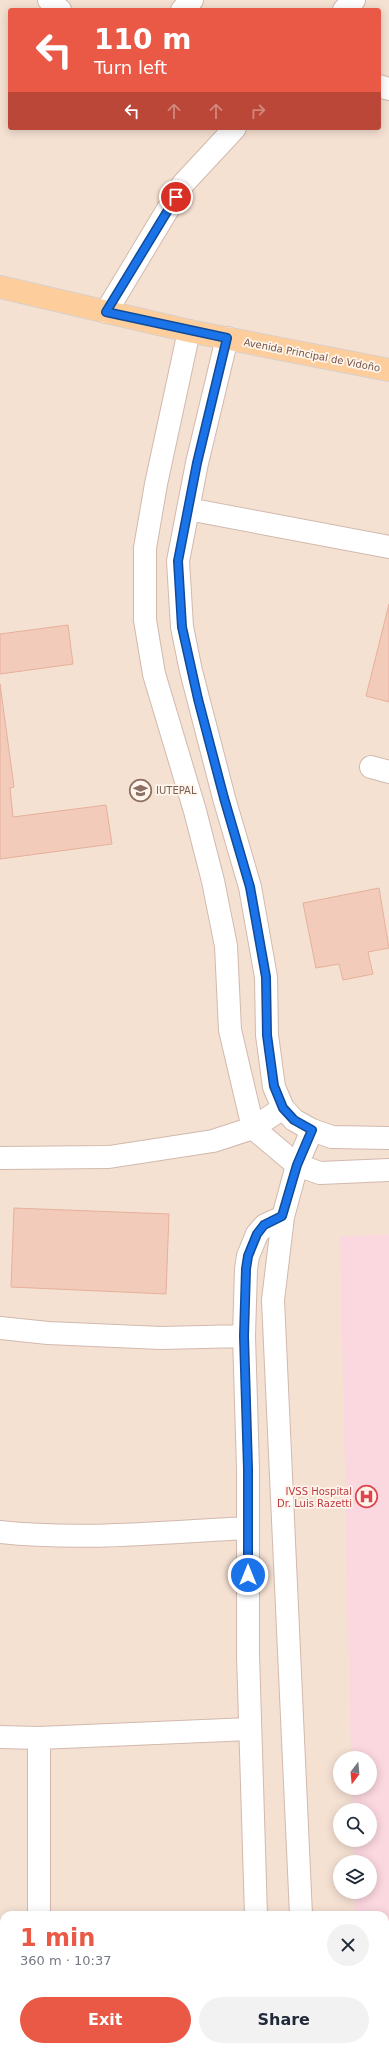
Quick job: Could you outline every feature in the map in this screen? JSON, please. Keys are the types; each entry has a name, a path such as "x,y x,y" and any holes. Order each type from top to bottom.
{"main road":[{"name":"Avenida Principal de Vidoño","path":"0,287 189,331 389,370"}],"street":[{"path":"49,0 58,8"},
{"path":"184,8 192,0"},
{"path":"346,8 354,0"},
{"path":"106,312 184,184 234,130"},
{"path":"189,331 156,484 145,548 145,620 154,674 195,811 213,881 226,946 230,1030 253,1128 297,1165 320,1172 389,1170"},
{"path":"227,338 197,463 178,561 182,627 191,671 222,791 250,887 266,977 267,1035 274,1086 283,1108 294,1120 312,1130 332,1137 389,1138"},
{"path":"188,509 389,547"},
{"path":"0,1158 109,1157 213,1141 253,1128 283,1108"},
{"path":"301,1911 273,1300 282,1216 297,1165 312,1130"},
{"path":"256,1911 250,1729 244,1336 248,1256 257,1234 264,1225 282,1216"},
{"path":"0,1328 48,1333 161,1338 244,1336"},
{"path":"0,1532 20,1534 110,1535 248,1528"},
{"path":"0,1737 38,1738 250,1729"},
{"path":"38,1738 39,1911"}],"shaded area":[{"path":"0,0 389,0 389,1911 0,1911"},
{"name":"IVSS Hospital Dr. Luis Razetti","path":"389,1235 389,1911 355,1911 354,1899 377,1899 377,1855 354,1855 353,1847 377,1847 377,1803 353,1803 352,1795 377,1795 377,1751 351,1751 340,1236"}],"building":[{"path":"389,604 389,702 366,696"},
{"path":"68,625 73,664 0,674 0,634"},
{"path":"0,684 14,787 10,788 13,817 106,805 112,844 0,859"},
{"path":"379,888 389,948 368,952 373,974 343,980 339,964 316,968 303,903"},
{"path":"14,1208 169,1214 166,1294 11,1287"}],"place":[{"name":"IUTEPAL","path":"140,790"},
{"name":"IVSS Hospital Dr. Luis Razetti","path":"367,1497"}],"route":[{"path":"176,197 106,312 227,338 197,463 178,561 182,627 198,699 224,798 250,887 266,977 267,1035 274,1086 283,1108 294,1120 312,1130 297,1165 282,1216 264,1225 257,1234 248,1256 246,1269 244,1336 248,1469 248,1575"}]}
